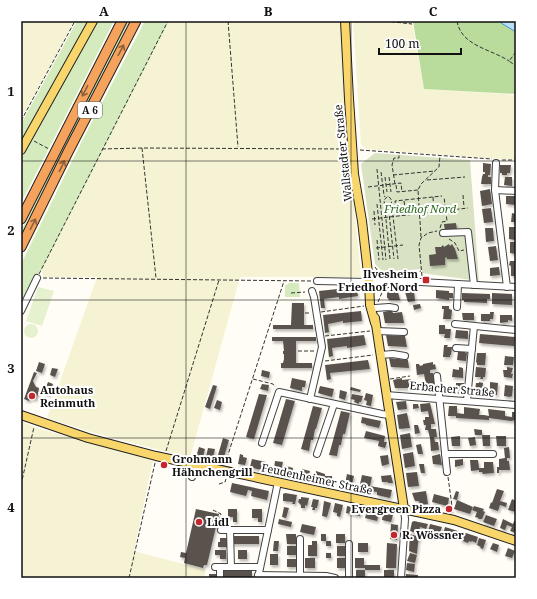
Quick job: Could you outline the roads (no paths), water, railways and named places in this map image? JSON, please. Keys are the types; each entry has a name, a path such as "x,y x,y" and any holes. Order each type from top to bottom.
{"highway":[{"name":"A 6","path":"21,219 122,21"},
{"name":"A 6","path":"21,247 75,138 136,21"}],"main road":[{"path":"21,150 93,21"},
{"name":"Wallstadter Straße","path":"345,21 355,182 362,221 370,305 376,327"},
{"name":"Wallstadter Straße","path":"369,282 375,308 380,355 404,509"},
{"name":"Feudenheimer Straße","path":"21,416 94,439 160,456 454,520 516,541"}],"street":[{"path":"496,163 495,190 507,287"},
{"path":"495,190 516,191"},
{"path":"443,233 468,232 474,285"},
{"path":"21,311 37,278"},
{"path":"369,282 382,278 401,282"},
{"path":"317,281 369,282 383,284 423,282 516,287"},
{"path":"457,307 458,285"},
{"path":"310,399 321,351 321,336 312,291"},
{"path":"375,308 395,308"},
{"path":"454,324 516,330"},
{"path":"467,397 474,326"},
{"path":"376,327 404,332"},
{"path":"456,348 472,349"},
{"path":"380,355 393,354 405,356"},
{"path":"437,376 447,472"},
{"path":"262,443 279,392 382,414 389,414"},
{"name":"Erbacher Straße","path":"386,395 449,399 467,397 516,405"},
{"path":"317,454 334,404"},
{"path":"445,454 493,454"},
{"path":"192,477 195,464"},
{"path":"278,482 258,576 300,575 326,576 335,578"},
{"path":"401,578 405,519 404,509"},
{"path":"219,528 230,530 268,530"},
{"path":"230,530 231,567"},
{"path":"300,539 300,575"},
{"path":"349,544 350,578"},
{"path":"220,578 217,567 260,567"}],"water":[{"path":"499,21 516,21 516,32 501,23"}],"place":[{"name":"Ilvesheim Friedhof Nord","path":"426,280"},
{"name":"Autohaus Reinmuth","path":"32,396"},
{"name":"Grohmann Hähnchengrill","path":"164,465"},
{"name":"Evergreen Pizza","path":"449,509"},
{"name":"Lidl","path":"199,522"},
{"name":"R. Wössner","path":"394,535"}],"park label":[{"name":"Friedhof Nord","path":"420,209"}]}
